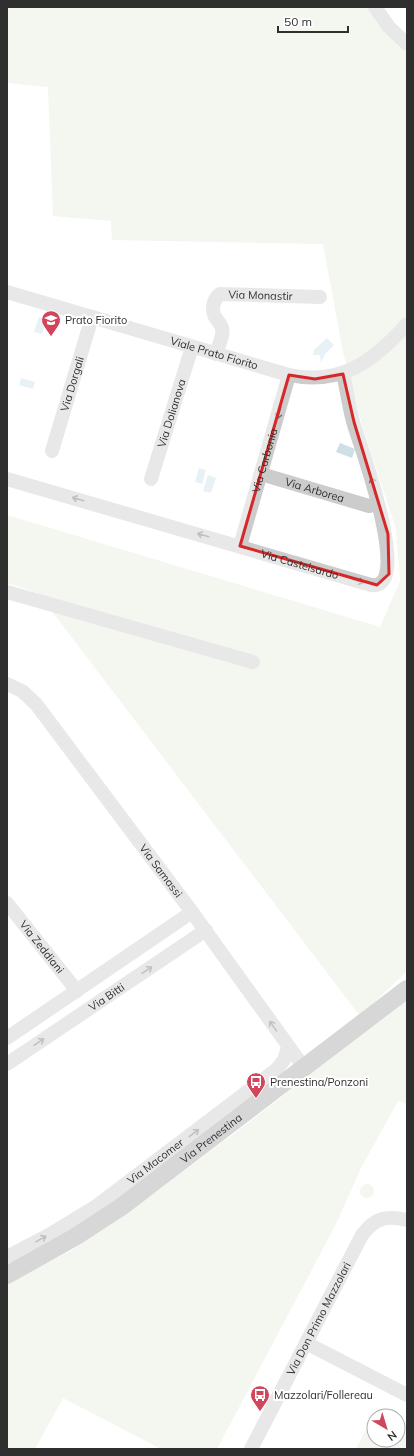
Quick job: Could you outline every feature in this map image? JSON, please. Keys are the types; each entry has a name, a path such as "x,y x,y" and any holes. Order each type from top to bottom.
{"main road":[{"name":"Via Prenestina","path":"7,1275 61,1245 108,1216 305,1069 407,989"}],"street":[{"path":"375,7 388,27 407,44"},
{"name":"Viale Prato Fiorito","path":"7,292 290,375 316,379 343,374 375,356 407,324"},
{"name":"Via Monastir","path":"216,354 222,326 214,315 213,306 216,297 220,294 320,297"},
{"name":"Via Dorgali","path":"52,451 92,317"},
{"name":"Via Dolianova","path":"151,479 192,347"},
{"name":"Via Castelsardo","path":"7,478 371,585 379,585 388,578 390,567 388,530 354,422 343,374"},
{"name":"Via Carbonia","path":"240,546 290,375"},
{"name":"Via Arborea","path":"261,474 369,506"},
{"path":"7,592 253,662"},
{"name":"Via Samassi","path":"7,684 22,692 36,704 206,930 305,1069"},
{"name":"Via Zeddiani","path":"7,903 77,991"},
{"name":"Via Bitti","path":"7,1038 192,912"},
{"name":"Via Bitti","path":"7,1064 206,930"},
{"name":"Via Macomer","path":"7,1257 88,1212 142,1173 277,1069 284,1060 288,1047"},
{"name":"Via Don Primo Mazzolari","path":"251,1449 354,1249 365,1231 374,1221 382,1218 393,1217 407,1220"},
{"path":"306,1343 407,1395"}],"highlighted area":[{"path":"343,374 354,422 388,534 389,574 377,585 240,546 289,375 315,379"}],"shaded area":[{"path":"7,7 376,7 407,45 407,971 360,1016 38,593 7,583 7,515 380,627 400,581 396,529 363,428 343,352 323,244 112,240 111,221 53,216 48,87 7,83"},
{"path":"39,317 47,319 42,334 34,332"},
{"path":"327,338 334,345 325,354 321,363 320,355 313,355 314,350"},
{"path":"21,378 35,382 33,389 19,385"},
{"path":"340,443 355,449 352,458 336,452"},
{"path":"199,468 206,470 202,484 195,482"},
{"path":"208,475 216,478 211,493 203,491"},
{"path":"407,999 407,1104 398,1101 360,1170 337,1222 217,1449 161,1449 63,1398 35,1449 7,1448 7,1284 72,1250 153,1194 243,1127"},
{"path":"364,1184 370,1184 374,1188 374,1194 370,1198 364,1198 360,1194 360,1188"},
{"path":"366,1430 366,1448 406,1448 407,1433 407,1449 356,1449"}],"place":[{"name":"Prato Fiorito","path":"51,337"},
{"name":"Prenestina/Ponzoni","path":"256,1099"},
{"name":"Mazzolari/Follereau","path":"260,1412"}]}
